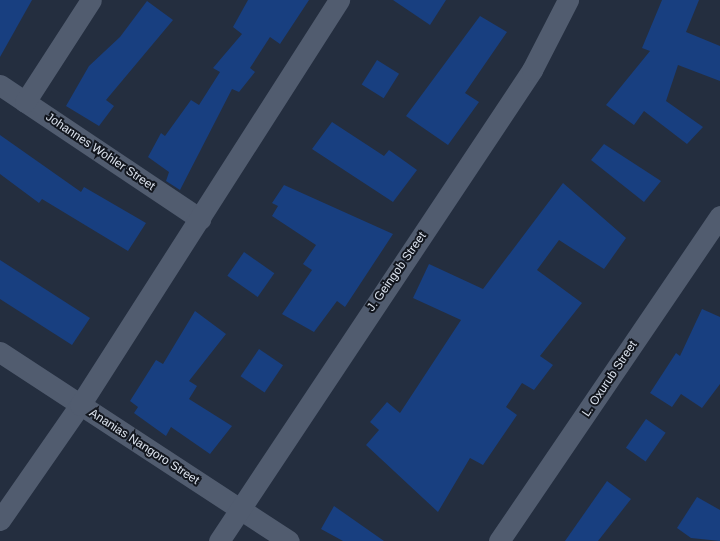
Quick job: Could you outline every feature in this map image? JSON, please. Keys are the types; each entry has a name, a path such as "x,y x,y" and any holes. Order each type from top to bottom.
{"street":[{"path":"24,102 91,0"},
{"path":"0,520 80,405 339,0"},
{"name":"J. Geingob Street","path":"219,541 532,70 568,0"},
{"name":"Johannes Wohler Street","path":"0,85 200,219"},
{"name":"L. Oxurub Street","path":"499,541 720,216"},
{"name":"Ananias Nangoro Street","path":"0,352 289,541"}],"building":[{"path":"0,0 32,0 0,57"},
{"path":"248,0 309,0 280,44 270,37 250,68 255,72 239,92 232,89 180,190 166,181 169,172 148,157 161,133 165,136 191,100 199,105 220,72 213,68 242,34 233,27"},
{"path":"393,0 446,0 430,25"},
{"path":"662,0 699,0 686,32 720,46 720,81 678,65 666,101 703,127 687,144 644,111 634,125 606,105 650,51 642,48"},
{"path":"147,1 173,20 106,100 114,106 99,126 66,106 89,66 120,37"},
{"path":"480,16 507,32 465,93 479,102 448,145 406,116"},
{"path":"377,60 399,74 384,98 362,85"},
{"path":"332,122 384,156 389,150 417,170 393,202 312,149"},
{"path":"0,135 81,192 84,187 146,223 128,251 42,199 39,203 0,174"},
{"path":"604,144 661,181 644,202 591,160"},
{"path":"563,183 626,238 604,269 559,240 537,270 582,303 540,356 553,365 534,390 522,383 506,407 517,415 483,465 470,458 438,512 366,445 379,430 370,422 387,402 400,413 461,320 413,298 429,264 483,289"},
{"path":"284,185 393,234 345,307 337,301 314,332 282,314 312,270 303,264 316,245 272,216 278,206 272,203"},
{"path":"244,252 274,273 258,297 227,276"},
{"path":"0,260 90,318 72,345 0,299"},
{"path":"702,309 720,317 720,384 702,408 681,394 672,407 650,393 676,353 680,356"},
{"path":"195,311 226,334 189,381 197,386 189,399 232,426 210,454 171,427 166,436 134,413 138,407 130,401 156,360 163,364"},
{"path":"259,349 283,365 265,393 241,376"},
{"path":"646,419 666,433 646,461 626,448"},
{"path":"607,481 631,499 598,541 565,541"},
{"path":"697,497 720,510 720,541 691,538 677,528"},
{"path":"334,506 384,541 343,541 321,529"}]}
